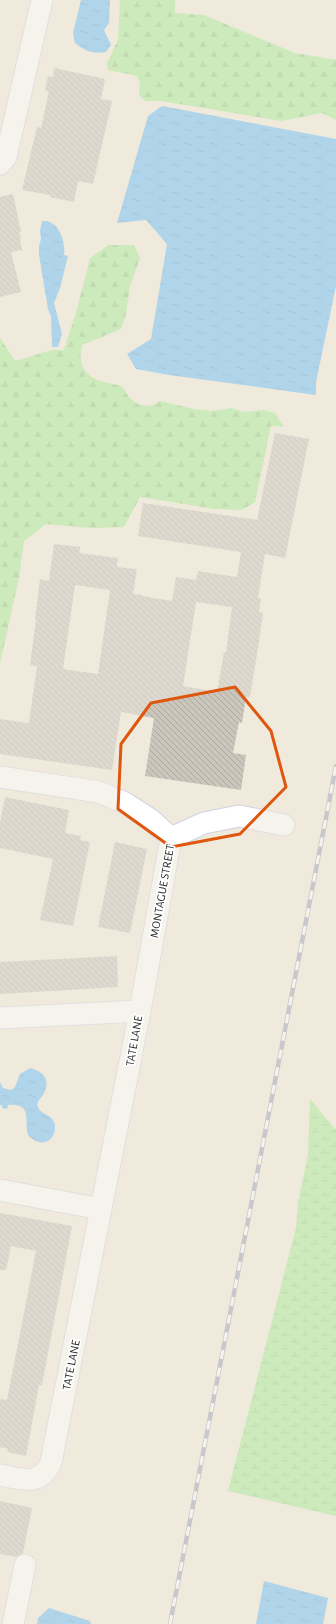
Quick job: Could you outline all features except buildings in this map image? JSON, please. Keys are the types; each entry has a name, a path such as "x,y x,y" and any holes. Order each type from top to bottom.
{"street":[{"path":"0,164 6,157 42,0"},
{"path":"0,777 99,792 125,803 150,819 171,838"},
{"name":"MONTAGUE STREET","path":"140,1011 171,838 204,823 239,816 284,825"},
{"name":"TATE LANE","path":"0,1018 140,1011 51,1462 48,1471 40,1477 31,1480 0,1475"},
{"path":"0,1190 101,1208"},
{"path":"13,1624 25,1565"}],"highlighted area":[{"path":"235,687 271,731 286,787 240,834 171,847 118,809 121,744 151,703"}],"green space":[{"path":"120,0 175,0 175,13 204,15 295,53 336,60 336,120 322,113 281,121 161,101 145,101 139,95 140,83 137,76 108,70 107,63 118,40"},
{"path":"109,245 134,245 140,258 130,286 126,314 121,329 82,345 81,361 87,373 97,380 122,386 127,395 138,404 149,406 160,401 194,409 212,411 232,408 243,412 264,410 275,413 284,427 271,426 255,502 242,510 215,509 140,497 124,527 91,528 46,524 24,541 19,577 0,664 0,338 15,361 52,350 64,350 76,313 90,258"},
{"path":"310,1099 336,1130 336,1516 228,1491 296,1228 298,1203 308,1154"}],"water":[{"path":"81,0 110,0 109,23 104,30 111,45 106,52 97,53 89,51 75,43 73,33"},
{"path":"162,106 336,139 336,286 316,382 316,395 169,375 136,369 127,354 151,339 167,244 146,220 117,223 148,116"},
{"path":"42,221 48,221 57,227 64,244 64,255 68,256 60,288 54,303 62,334 58,347 52,347 51,317 48,309 39,255"},
{"path":"30,1068 41,1073 46,1079 45,1091 37,1105 42,1112 52,1119 55,1127 54,1134 45,1142 38,1142 28,1135 26,1114 21,1107 16,1105 8,1105 7,1109 2,1108 2,1105 0,1105 0,1082 3,1088 11,1090 15,1087 20,1074"},
{"path":"264,1581 328,1598 323,1624 256,1624"},
{"path":"49,1608 90,1621 91,1624 37,1624 38,1618"}],"railway":[{"path":"170,1624 336,766"}]}
